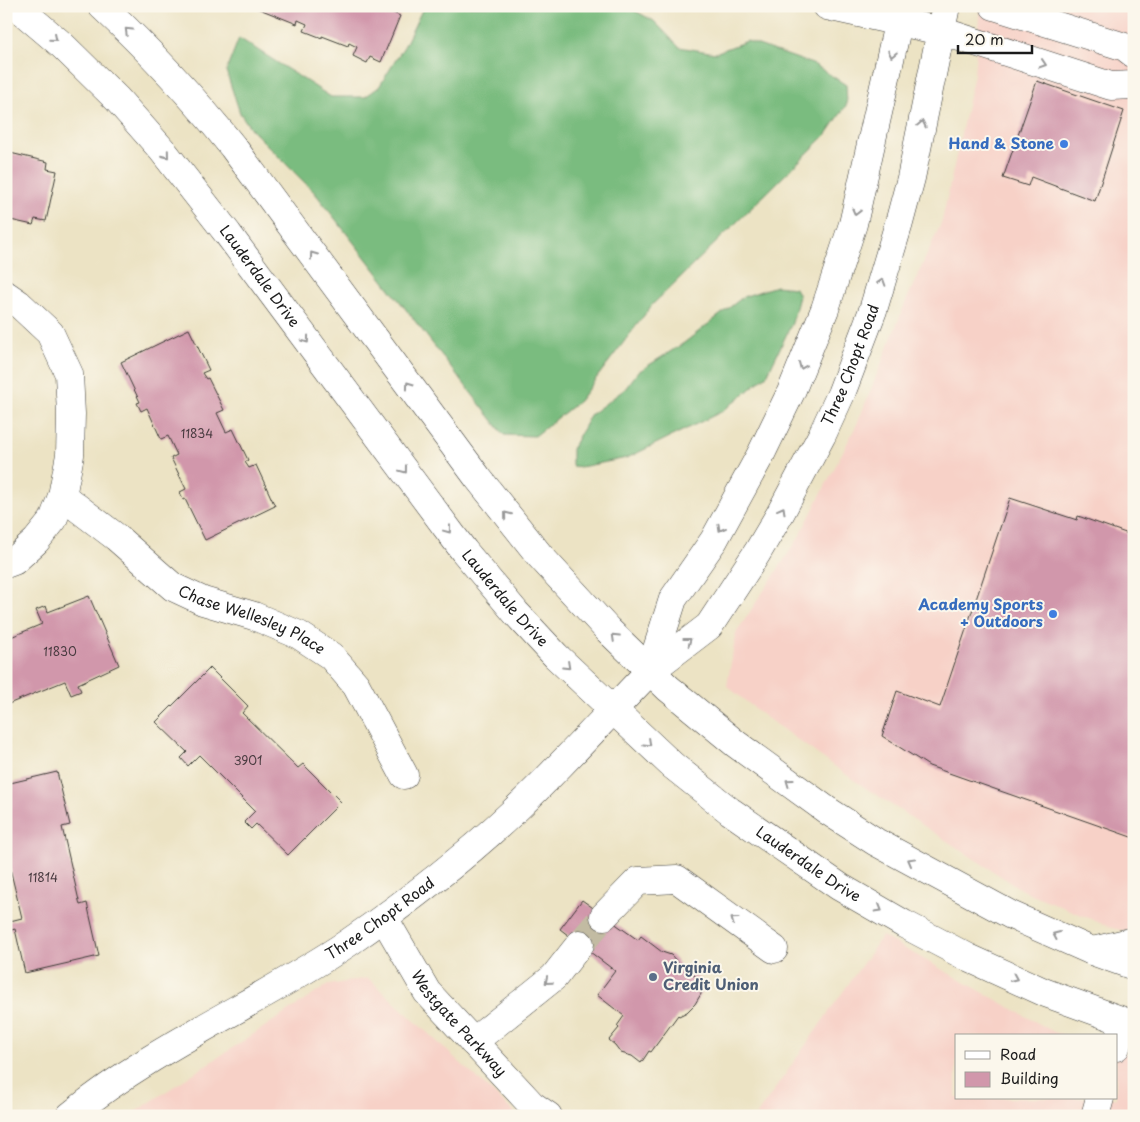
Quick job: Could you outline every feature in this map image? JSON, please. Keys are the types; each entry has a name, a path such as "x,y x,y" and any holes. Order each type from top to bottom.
{"main road":[{"name":"Lauderdale Drive","path":"16,6 62,44 117,99 163,151 228,234 464,552 516,614 556,656 672,765 730,811 840,887 904,924 969,958 1046,992 1125,1032"},
{"path":"102,6 153,56 209,117 233,147 478,478 540,556 608,630 668,688 736,744 828,811 876,842 1011,915 1092,951 1134,966"},
{"path":"827,6 943,18 1111,86 1134,85"},
{"path":"994,6 1125,47 1134,54"},
{"name":"Three Chopt Road","path":"650,671 673,599 714,540 761,454 791,392 825,309 853,224 900,14"},
{"name":"Three Chopt Road","path":"70,1116 137,1067 310,966 384,918 430,883 546,780 650,671 709,626 771,530 822,435 858,352 887,268 911,178 943,18"},
{"path":"6,295 19,304 50,333 69,374 71,414 70,455 62,496 53,520 36,541 14,561 6,564"},
{"name":"Chase Wellesley Place","path":"62,496 116,537 173,587 203,601 254,616 299,635 331,656 356,685 404,775"},
{"path":"604,916 638,881 677,879 774,949"},
{"name":"Westgate Parkway","path":"384,918 427,992 532,1105 548,1116"},
{"path":"1092,951 1134,941"},
{"path":"473,1042 554,977 580,944"},
{"path":"1095,1116 1099,1100"}],"shaded area":[{"path":"980,6 1134,6 1134,933 1112,928 1022,890 855,781 764,716 727,686 736,633 799,537 858,422 906,301 942,221 974,74"},
{"path":"882,936 1060,1034 955,1034 955,1100 1118,1100 1118,1052 1134,1056 1134,1116 756,1116"},
{"path":"368,978 518,1116 129,1116 328,985"}],"green space":[{"path":"424,6 626,6 654,21 679,47 715,53 747,41 815,65 846,85 847,104 827,134 652,305 579,401 535,436 504,435 315,193 251,129 240,113 226,71 239,38 331,97 365,97 379,87 405,45"},
{"path":"776,286 795,288 799,296 792,323 767,375 723,411 627,458 581,467 572,466 572,449 590,415 625,389 638,372 684,343 743,297"}],"building":[{"path":"252,6 389,6 387,10 400,16 381,62 370,57 367,63 353,56 357,47 349,43 348,46 322,36 322,38 304,31 307,24 298,20 297,24"},
{"name":"Hand & Stone","path":"1037,81 1124,111 1095,201 1031,177 1028,186 1003,178"},
{"path":"6,152 48,162 47,169 57,171 46,221 35,219 33,225 6,219"},
{"path":"189,329 209,370 202,373 206,379 208,378 224,410 217,413 226,432 233,429 248,460 245,462 249,468 256,465 275,506 205,540 180,492 186,489 171,458 177,455 168,436 161,439 147,408 141,411 137,403 140,402 121,362"},
{"name":"Academy Sports + Outdoors","path":"1010,498 1077,520 1078,516 1134,536 1134,838 929,766 882,736 897,691 940,707"},
{"path":"89,596 119,665 78,684 81,691 71,695 65,681 6,705 6,639 42,624 36,610 46,606 48,612"},
{"path":"210,668 248,706 242,713 298,768 303,764 341,802 288,855 256,824 251,829 244,822 255,811 199,755 188,766 181,758 187,752 156,722"},
{"path":"57,772 70,825 62,827 80,905 87,903 99,956 25,973 15,929 8,931 6,924 6,922 22,918 6,852 6,784"},
{"name":"Virginia Credit Union","path":"582,900 638,940 641,936 662,952 671,955 681,966 704,982 701,994 695,1004 687,1012 678,1015 641,1063 632,1056 621,1053 609,1040 619,1028 617,1026 624,1016 597,995 615,971 560,929"}],"tunnel":[{"path":"580,944 604,916"}],"place":[{"name":"Hand & Stone","path":"1064,144"},
{"name":"Academy Sports + Outdoors","path":"1053,614"},
{"name":"Virginia Credit Union","path":"653,977"}]}
